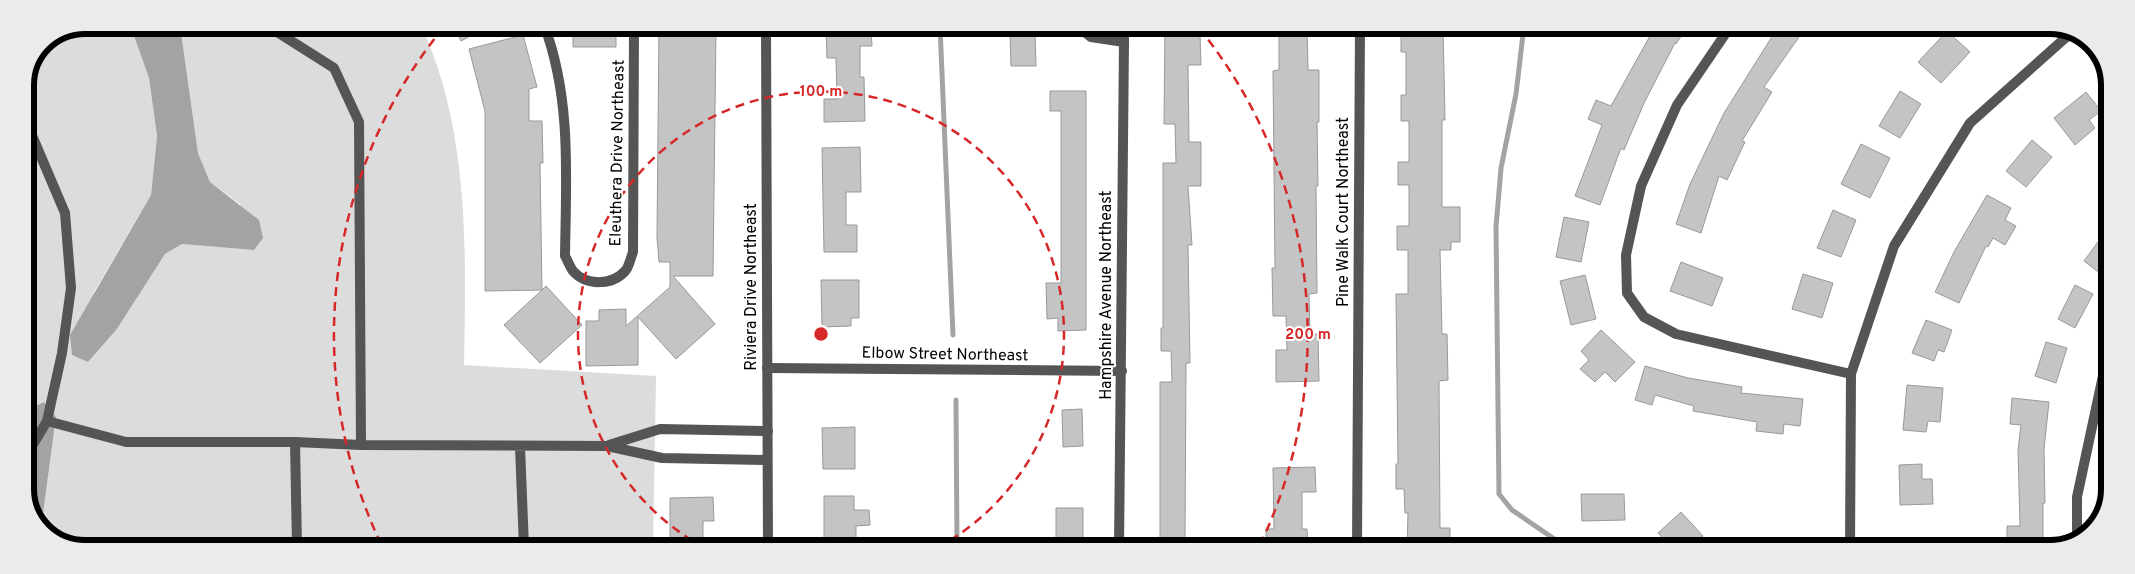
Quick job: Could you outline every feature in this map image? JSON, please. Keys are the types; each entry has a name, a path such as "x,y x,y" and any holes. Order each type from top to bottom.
{"street":[{"path":"280,34 334,68 360,122 361,445"},
{"name":"Eleuthera Drive Northeast","path":"547,34 554,52 566,137 565,256 572,270 583,278 598,283 615,279 627,270 632,252 634,34"},
{"name":"Riviera Drive Northeast","path":"766,34 768,431 766,460 768,540"},
{"path":"1087,34 1091,37 1124,42"},
{"name":"Hampshire Avenue Northeast","path":"1119,540 1124,34"},
{"name":"Pine Walk Court Northeast","path":"1357,540 1360,34"},
{"path":"1725,34 1677,105 1641,186 1626,255 1627,293 1644,317 1676,334 1851,374"},
{"path":"1850,540 1851,374 1894,246 1970,123 2067,36"},
{"path":"34,140 65,213 71,288 62,353 46,421 34,442"},
{"name":"Elbow Street Northeast","path":"767,368 1122,371"},
{"path":"2077,532 2077,496 2101,385"},
{"path":"46,421 126,442 295,442 361,445 520,447 607,446 662,458 766,460"},
{"path":"607,446 660,429 768,431"},
{"path":"295,442 297,540"},
{"path":"520,447 524,540"}],"shaded area":[{"path":"84,34 133,34 149,78 157,136 151,195 94,292 88,362 117,329 165,254 182,244 254,250 240,204 210,182 198,153 181,34 425,34 437,66 449,107 457,150 462,192 464,236 464,365 656,376 653,540 84,540 68,538 51,528 42,519 56,418 44,402 34,407 34,84 35,75 42,56 56,42 75,35"},
{"path":"133,34 181,34 198,153 210,182 259,220 263,238 254,250 182,244 165,254 117,329 88,362 72,355 70,335 151,195 157,136 149,78"},
{"path":"44,402 56,417 42,519 34,493 34,407"}],"building":[{"path":"458,34 474,34 461,41"},
{"path":"573,34 616,34 616,47 573,47"},
{"path":"659,34 716,34 713,276 673,276 715,324 676,359 638,317 638,365 586,366 586,321 599,321 599,310 626,309 626,326 670,287 670,262 659,262 657,237"},
{"path":"826,34 871,34 872,46 860,46 860,77 864,77 865,121 824,122 824,99 837,99 836,58 827,58"},
{"path":"1010,34 1035,34 1036,66 1011,66"},
{"path":"1165,34 1200,35 1201,65 1188,65 1189,142 1201,142 1201,186 1188,186 1192,245 1188,245 1190,363 1186,363 1185,540 1160,540 1160,382 1172,382 1171,351 1161,351 1161,328 1163,328 1163,163 1176,163 1175,124 1164,124"},
{"path":"1279,34 1307,34 1308,70 1319,70 1319,122 1317,122 1318,186 1316,186 1317,293 1309,294 1310,334 1318,334 1319,381 1276,382 1276,350 1287,350 1286,316 1273,316 1272,268 1275,268 1273,71 1279,70"},
{"path":"1401,34 1443,34 1445,120 1442,120 1442,207 1460,207 1460,242 1451,242 1451,250 1440,250 1442,334 1447,334 1448,380 1439,381 1440,528 1450,528 1450,540 1407,540 1408,513 1405,513 1404,489 1396,489 1396,464 1398,464 1396,294 1408,294 1408,250 1397,250 1397,226 1409,226 1409,185 1398,185 1398,162 1409,162 1409,121 1401,121 1401,95 1406,95 1406,52 1401,52"},
{"path":"1651,34 1682,34 1675,43 1644,103 1624,150 1621,148 1600,205 1575,196 1602,125 1588,119 1596,100 1611,106"},
{"path":"1774,34 1801,34 1764,87 1772,92 1742,141 1745,142 1727,180 1719,176 1701,233 1676,224 1690,184 1724,113"},
{"path":"1944,34 1950,34 1970,52 1941,83 1918,62"},
{"path":"523,35 537,87 529,89 529,121 542,121 543,163 540,163 542,290 485,291 485,111 469,49"},
{"path":"1050,91 1086,91 1086,330 1058,331 1058,318 1047,319 1046,283 1061,283 1061,111 1050,111"},
{"path":"1900,91 1921,104 1900,138 1879,126"},
{"path":"2086,92 2101,111 2089,120 2095,128 2075,145 2054,118"},
{"path":"2032,140 2052,157 2026,187 2006,171"},
{"path":"1861,144 1890,158 1870,198 1841,184"},
{"path":"860,147 861,192 846,192 846,225 857,225 857,252 824,252 822,148"},
{"path":"1987,195 2011,208 2005,220 2016,226 2005,245 1993,238 1988,247 1986,246 1959,303 1935,292 1954,252"},
{"path":"1833,210 1856,220 1841,257 1817,248"},
{"path":"1564,217 1589,222 1581,262 1556,257"},
{"path":"2101,238 2101,274 2084,261"},
{"path":"1681,262 1723,278 1712,306 1670,291"},
{"path":"1803,274 1833,283 1822,318 1792,309"},
{"path":"1585,275 1596,319 1571,325 1560,281"},
{"path":"821,280 859,280 859,318 851,318 851,326 822,327"},
{"path":"2075,285 2093,294 2075,328 2058,319"},
{"path":"546,286 582,325 540,363 504,325"},
{"path":"1926,320 1952,330 1944,352 1938,350 1934,361 1912,353"},
{"path":"1601,330 1635,362 1615,382 1605,372 1595,382 1580,369 1589,360 1581,351"},
{"path":"2046,342 2067,348 2056,383 2035,376"},
{"path":"1645,366 1688,378 1742,387 1741,393 1803,399 1800,426 1784,424 1783,434 1756,431 1757,422 1693,411 1694,406 1655,395 1652,405 1635,400"},
{"path":"1907,385 1943,388 1940,422 1928,421 1926,432 1903,430"},
{"path":"2012,398 2049,402 2044,449 2045,503 2043,503 2043,540 2007,540 2007,526 2020,526 2018,450 2021,425 2010,424"},
{"path":"1082,409 1083,446 1063,447 1062,410"},
{"path":"855,427 855,469 823,469 822,428"},
{"path":"1922,464 1922,479 1932,479 1933,504 1900,505 1899,465"},
{"path":"1315,467 1316,492 1302,492 1302,529 1307,529 1308,540 1266,540 1266,529 1274,529 1273,468"},
{"path":"1581,494 1624,494 1625,520 1582,521"},
{"path":"824,496 854,496 854,510 869,510 870,525 856,526 856,538 824,539"},
{"path":"713,497 714,521 703,521 703,540 670,540 670,498"},
{"path":"1056,508 1083,508 1083,540 1056,540"},
{"path":"1681,512 1703,536 1700,540 1665,540 1658,533"}],"waterway":[{"path":"940,34 953,335"},
{"path":"1523,34 1516,94 1501,168 1496,227 1499,494 1512,510 1556,540"},
{"path":"956,400 957,540"}]}
